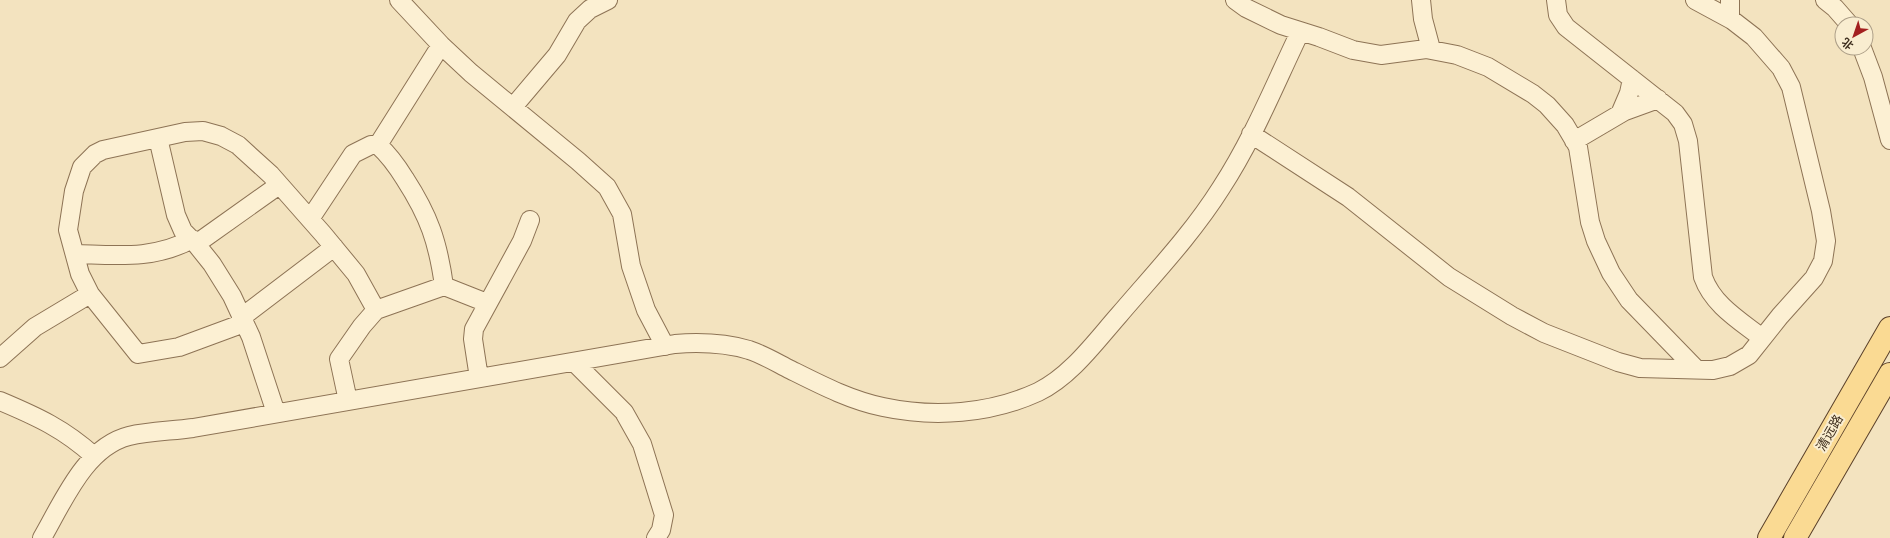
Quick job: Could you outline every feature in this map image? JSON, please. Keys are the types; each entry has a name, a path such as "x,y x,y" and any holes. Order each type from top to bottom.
{"main road":[{"name":"清远路","path":"1769,538 1890,328"},
{"name":"清远路","path":"1795,538 1890,374"}],"street":[{"path":"399,0 471,73 578,161 607,188 622,214 632,266 646,310 665,346"},
{"path":"513,107 557,55 577,21 590,9 608,0"},
{"path":"1235,0 1263,17 1300,32 1320,37 1353,50 1372,54 1395,54 1417,49 1431,49 1473,60 1518,83 1533,94 1565,124 1578,147 1590,222 1603,259 1629,300 1696,369"},
{"path":"1421,0 1423,19 1431,49"},
{"path":"1556,0 1558,15 1566,27 1680,118 1686,132 1703,277 1708,289 1721,306 1762,338"},
{"path":"1251,134 1348,197 1449,277 1512,316 1551,335 1618,362 1654,369 1722,369 1737,363 1749,355 1819,270 1826,251 1826,241 1821,211 1792,87 1773,56 1754,37 1730,19 1694,0"},
{"path":"1730,0 1730,19"},
{"path":"1825,0 1842,16"},
{"path":"42,538 82,470 94,456 110,445 129,436 193,428 665,346 712,343 749,350 839,394 870,404 906,411 932,413 964,412 984,409 1040,391 1054,381 1086,352 1201,218 1222,187 1251,134 1300,32"},
{"path":"378,145 441,44"},
{"path":"1865,56 1873,77 1890,140"},
{"path":"1620,114 1629,93 1632,79"},
{"path":"1574,141 1620,114 1658,99"},
{"path":"334,247 243,320 179,347 138,354 90,294 80,274 68,230 74,190 82,167 90,158 103,150 185,132 203,131 221,136 238,145 279,185 310,219 334,247 356,274 376,310"},
{"path":"158,138 176,215 183,231 194,241 212,264 232,296 251,337 276,413"},
{"path":"310,219 353,154 370,145 378,145 389,154 418,199 427,217 440,256 444,286"},
{"path":"75,254 144,255 169,250 194,241 279,185"},
{"path":"479,378 473,339 477,322 522,241 530,220"},
{"path":"348,401 340,359 362,326 376,310 444,286 487,303"},
{"path":"0,358 11,346 35,327 90,294"},
{"path":"574,362 624,412 642,444 664,515 661,530 656,538"},
{"path":"0,401 54,426 81,444 94,456"}]}
